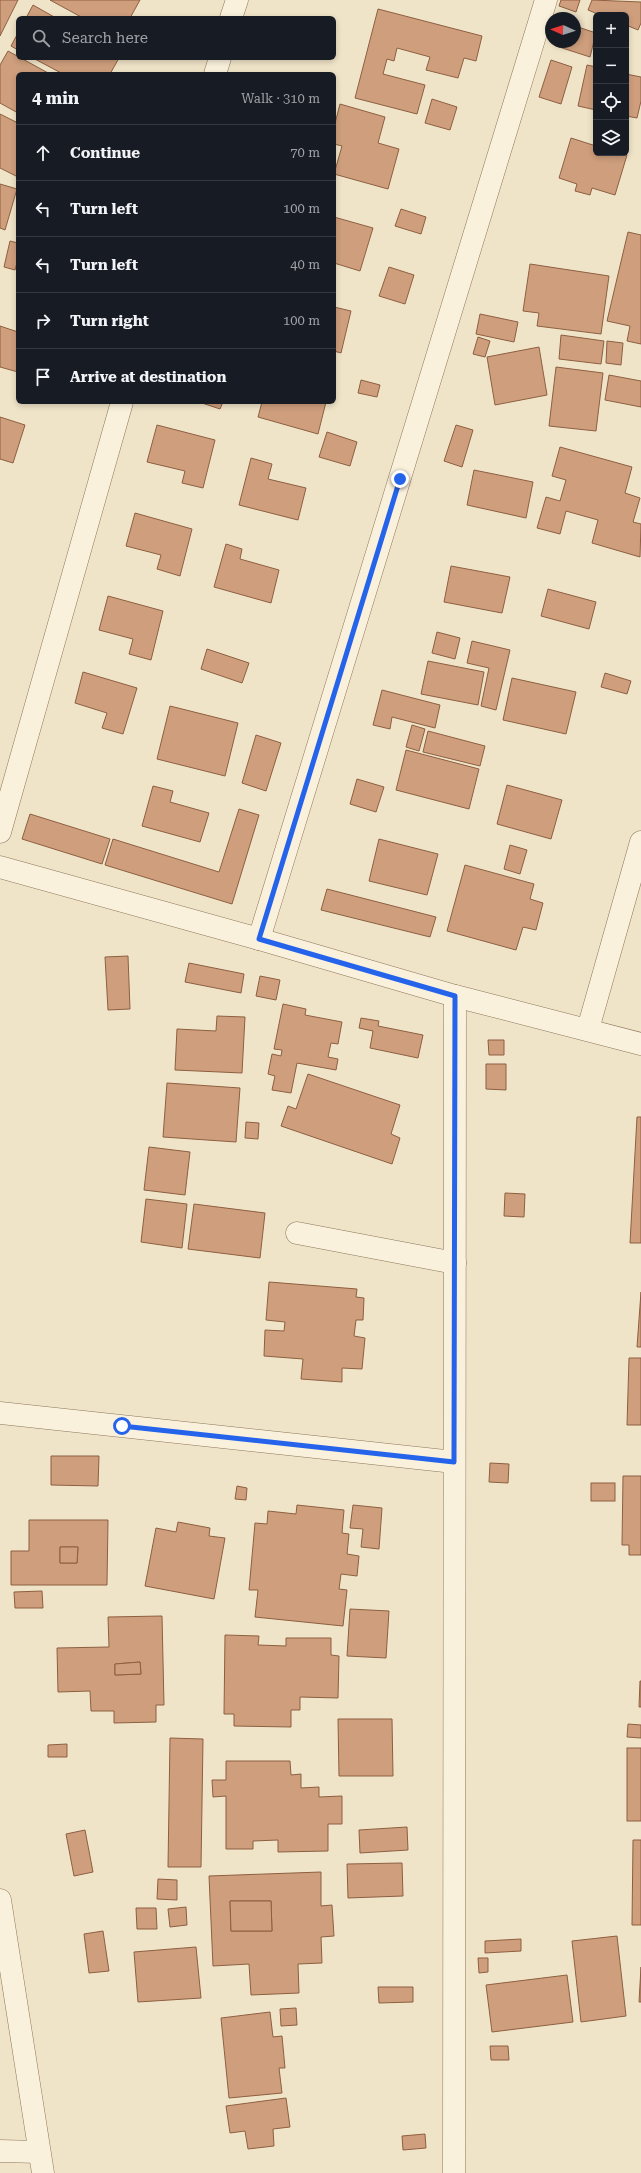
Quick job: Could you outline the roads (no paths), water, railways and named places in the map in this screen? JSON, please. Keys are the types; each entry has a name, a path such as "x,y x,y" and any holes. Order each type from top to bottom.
{"street":[{"path":"232,16 236,0"},
{"path":"259,939 546,0"},
{"path":"216,72 220,60"},
{"path":"0,832 121,404"},
{"path":"588,1029 641,842"},
{"path":"0,867 259,939 455,996 588,1029 641,1044"},
{"path":"454,2173 455,996"},
{"path":"297,1233 455,1263"},
{"path":"0,1413 454,1462"},
{"path":"0,1900 41,2163 0,2151"}]}
